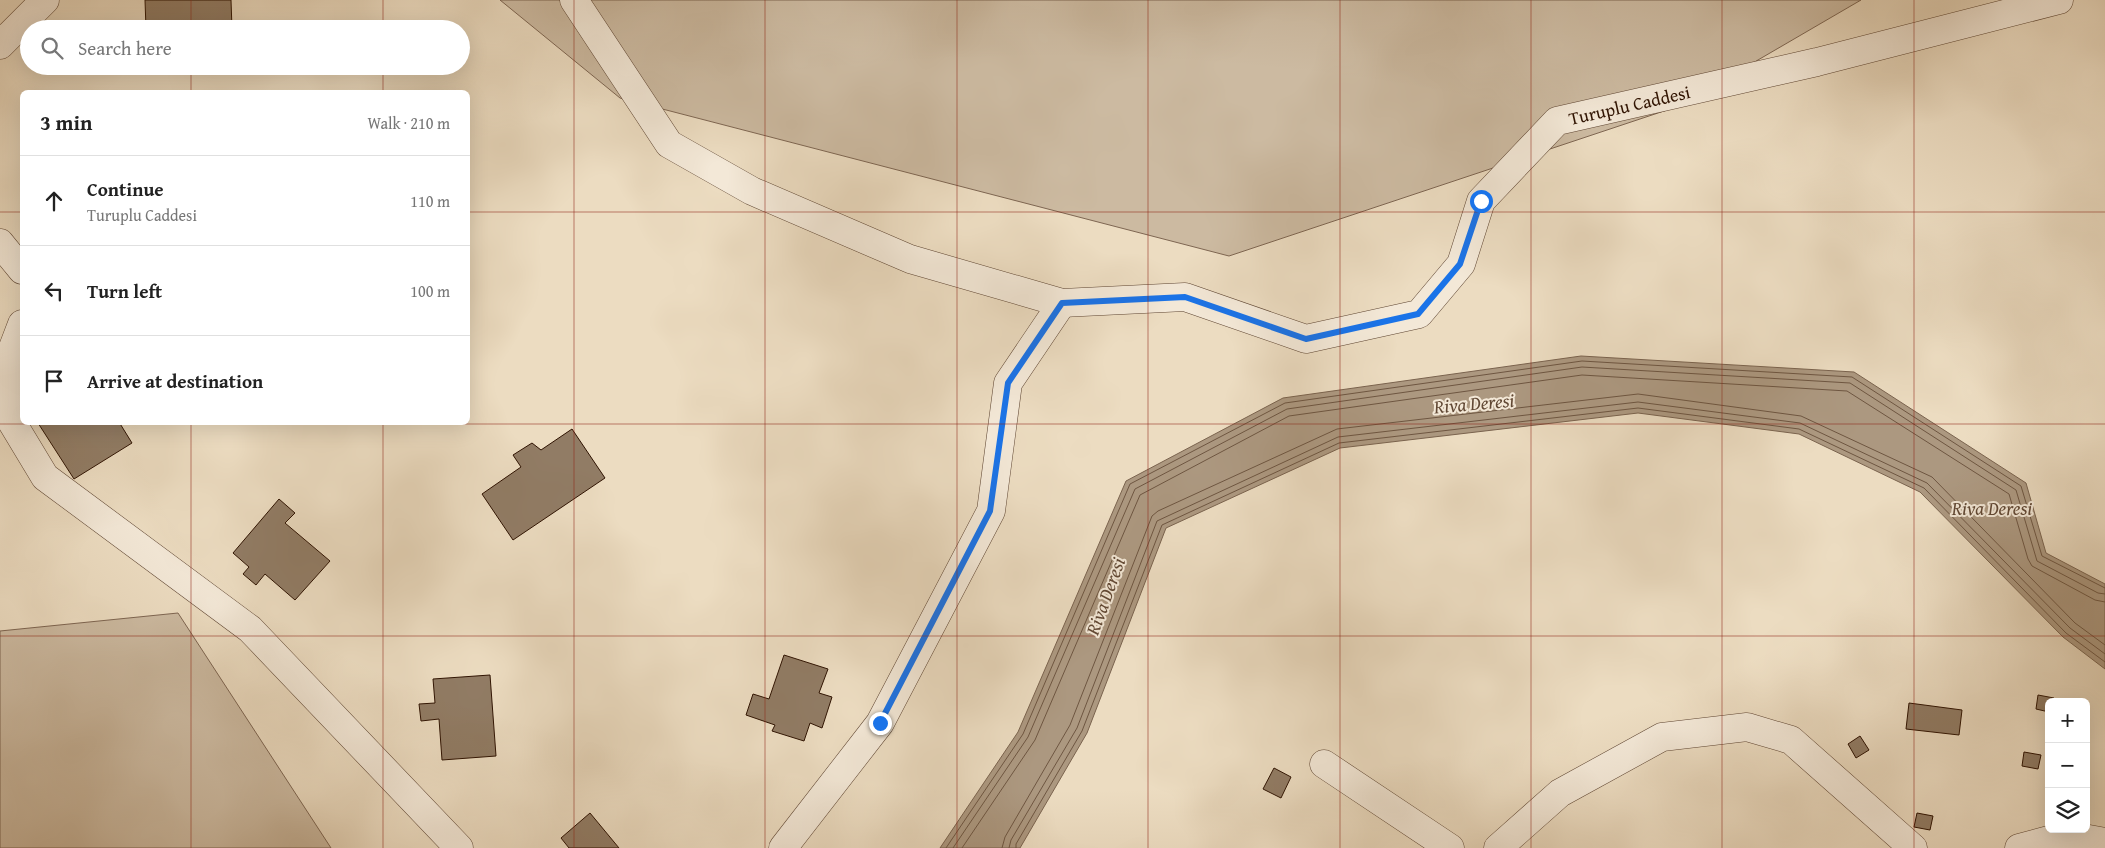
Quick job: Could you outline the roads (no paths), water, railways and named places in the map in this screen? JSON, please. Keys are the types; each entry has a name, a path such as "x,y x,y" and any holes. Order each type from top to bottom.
{"street":[{"path":"25,20 45,0"},
{"name":"Turuplu Caddesi","path":"574,0 669,144 752,191 910,260 1062,303 1185,297 1306,339 1418,314 1460,264 1481,201 1557,121 1817,62 2059,0"},
{"path":"0,44 20,24"},
{"path":"0,244 20,268"},
{"path":"783,848 880,723 990,511 1008,383 1062,303"},
{"path":"20,329 9,358 10,420 45,477 250,629 459,848"},
{"path":"1498,848 1560,793 1662,737 1748,727 1791,740 1913,848"},
{"path":"1324,764 1450,848"},
{"path":"2019,848 2067,834 2105,842"}],"water":[{"name":"Riva Deresi","path":"1581,356 1854,372 2026,483 2046,553 2105,584 2105,669 2063,637 1920,492 1799,434 1638,413 1340,448 1166,528 1087,733 1020,848 940,848 1018,732 1126,481 1283,398"}]}
